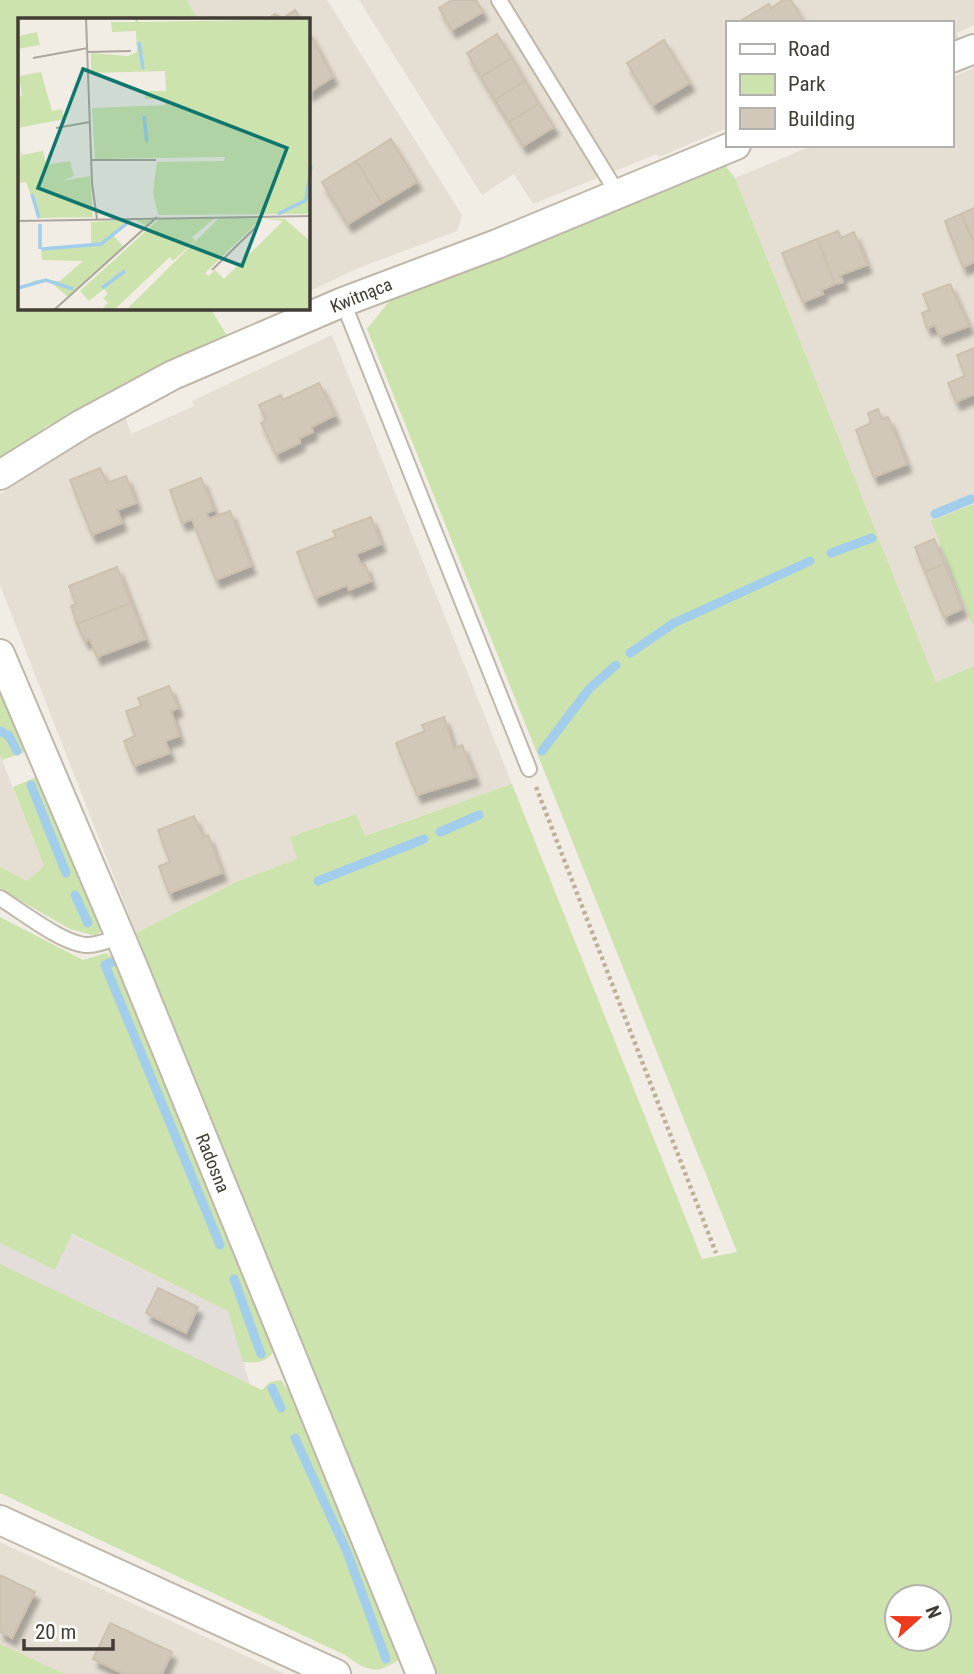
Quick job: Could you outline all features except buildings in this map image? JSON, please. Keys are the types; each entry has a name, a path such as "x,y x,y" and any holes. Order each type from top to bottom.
{"street":[{"path":"953,57 974,49"},
{"name":"Kwitnąca","path":"0,475 138,393 343,302 731,147"},
{"name":"Radosna","path":"0,654 120,936 414,1672"},
{"path":"0,1520 336,1674"}],"lane":[{"path":"499,0 618,194"},
{"path":"343,302 529,769"},
{"path":"0,898 69,940 83,944 103,943 120,936"}],"path":[{"path":"529,769 716,1252"}],"shaded area":[{"path":"186,0 327,0 462,215 457,231 356,269 310,291 310,18 197,18"},
{"path":"359,0 974,0 974,25 957,33 959,38 953,40 953,21 726,21 726,128 659,157 657,154 533,204 514,174 482,195"},
{"path":"974,68 974,504 932,521 974,628 974,666 936,682 735,178 809,147 953,147 953,77"},
{"path":"332,335 512,784 364,836 355,814 290,837 298,859 236,882 136,933 0,585 0,494 124,413 131,434 194,406 192,401"},
{"path":"0,755 44,866 27,882 0,867"},
{"path":"0,1200 229,1311 250,1385 0,1266"},
{"path":"0,1542 285,1674 65,1674 0,1644"}],"green space":[{"path":"0,0 186,0 197,18 18,18 18,310 211,310 231,342 47,426 0,462"},
{"path":"725,165 735,178 936,682 974,666 974,1674 434,1674 136,933 236,882 297,859 290,837 356,814 365,836 512,784 702,1259 737,1252 367,329 391,299"},
{"path":"974,504 974,628 931,521"},
{"path":"0,689 25,752 2,760 0,755"},
{"path":"41,775 104,928 96,936 70,929 0,889 0,867 27,881 44,866 13,787"},
{"path":"0,917 83,960 106,953 122,966 274,1350 265,1360 243,1362 228,1311 72,1234 55,1270 0,1243"},
{"path":"0,1264 262,1390 270,1382 281,1380 302,1409 403,1657 381,1669 362,1666 345,1655 0,1493"},
{"path":"0,1644 65,1674 0,1674"}],"waterway":[{"path":"935,514 971,499"},
{"path":"831,553 872,538"},
{"path":"630,653 674,623 810,561"},
{"path":"542,751 589,689 616,665"},
{"path":"0,731 9,736 17,751"},
{"path":"31,785 66,873"},
{"path":"440,832 479,815"},
{"path":"318,881 424,839"},
{"path":"75,895 88,923"},
{"path":"112,962 105,965 220,1245"},
{"path":"234,1279 261,1354"},
{"path":"272,1388 281,1408"},
{"path":"295,1438 347,1552 386,1659"}]}
